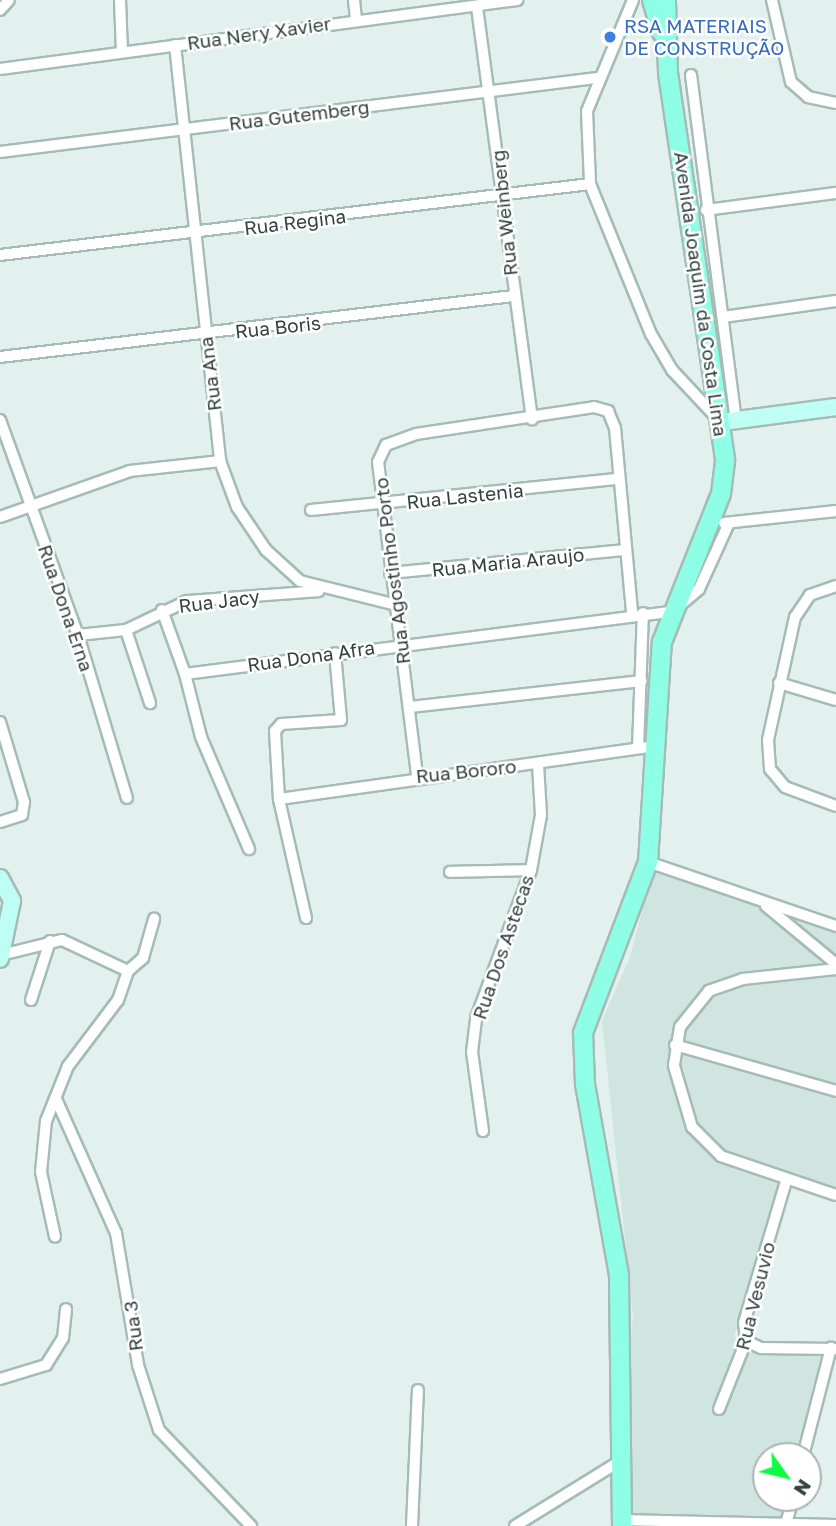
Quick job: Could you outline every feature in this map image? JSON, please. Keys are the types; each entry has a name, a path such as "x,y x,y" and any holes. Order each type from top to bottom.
{"main road":[{"name":"Avenida Joaquim da Costa Lima","path":"621,1523 618,1467 619,1275 585,1084 583,1033 648,862 646,747 662,642 672,612 711,525 721,494 729,421 689,150 665,43 652,0"},
{"name":"Avenida Joaquim da Costa Lima","path":"665,43 666,0"}],"street":[{"path":"0,10 9,0"},
{"path":"120,0 122,52"},
{"path":"354,0 356,19"},
{"name":"Rua Nery Xavier","path":"0,69 356,19 477,7 517,0"},
{"path":"633,0 597,78 584,131 590,184 651,334 672,370 729,421 836,407"},
{"path":"772,0 791,82 808,97 836,103"},
{"name":"Rua Weinberg","path":"477,7 531,419"},
{"name":"Rua Ana","path":"175,45 220,461 237,507 265,550 300,581 324,591 393,604"},
{"path":"691,75 689,150 706,210 723,317 729,421"},
{"name":"Rua Gutemberg","path":"0,152 597,78"},
{"name":"Rua Regina","path":"0,255 195,235 590,184"},
{"path":"706,210 836,193"},
{"name":"Rua Boris","path":"0,357 205,335 513,296"},
{"path":"723,317 836,301"},
{"name":"Rua Agostinho Porto","path":"417,775 410,707 393,604 379,455 397,438 594,407 608,411 615,428 618,479"},
{"name":"Rua Dona Erna","path":"0,420 78,635 127,798"},
{"path":"0,517 32,509 130,471 220,461"},
{"path":"618,479 637,613 646,747"},
{"name":"Rua Lastenia","path":"311,510 384,505 618,479"},
{"path":"711,525 836,510"},
{"path":"672,612 699,589 729,523"},
{"name":"Rua Maria Araujo","path":"390,573 626,550"},
{"path":"836,586 802,602 779,683 768,740 770,769 794,792 836,806"},
{"name":"Rua Jacy","path":"78,635 126,630 162,610 208,599 324,591"},
{"path":"162,610 185,674 201,737 249,849"},
{"name":"Rua Dona Afra","path":"185,674 637,613 672,612"},
{"path":"126,630 150,703"},
{"path":"306,918 279,799 277,727 338,724 344,715 335,653"},
{"path":"410,707 642,681"},
{"path":"779,683 836,700"},
{"path":"0,722 24,802 22,815 0,822"},
{"name":"Rua Bororo","path":"279,799 417,775 538,764 646,747"},
{"name":"Rua Dos Astecas","path":"483,1131 472,1052 477,1018 531,870 541,815 538,764"},
{"path":"648,862 764,904 836,926"},
{"path":"450,872 531,870"},
{"path":"0,877 12,901 1,957 50,941 77,944 124,968"},
{"path":"764,904 836,964"},
{"path":"124,968 144,958 154,919"},
{"path":"31,1000 50,941"},
{"path":"55,1237 40,1150 68,1066 118,1000 124,968"},
{"path":"836,969 722,984 693,1006 675,1045 680,1102 705,1143 731,1162 836,1195"},
{"path":"675,1045 836,1091"},
{"name":"Rua 3","path":"57,1099 116,1233 138,1365 159,1430 251,1526"},
{"name":"Rua Vesuvio","path":"719,1409 746,1340 744,1323 786,1181"},
{"path":"0,1379 46,1366 63,1338 66,1309"},
{"path":"746,1340 761,1348 833,1348 807,1442"},
{"path":"412,1526 418,1390"},
{"path":"515,1526 618,1467"},
{"path":"786,1524 789,1512"},
{"path":"621,1523 836,1525"}],"shaded area":[{"path":"654,866 836,924 836,1196 781,1181 734,1337 829,1352 808,1442 752,1442 752,1512 791,1512 789,1521 614,1515 633,1316 602,1021 630,957"}],"place":[{"name":"RSA MATERIAIS DE CONSTRUÇÃO","path":"610,37"}]}
